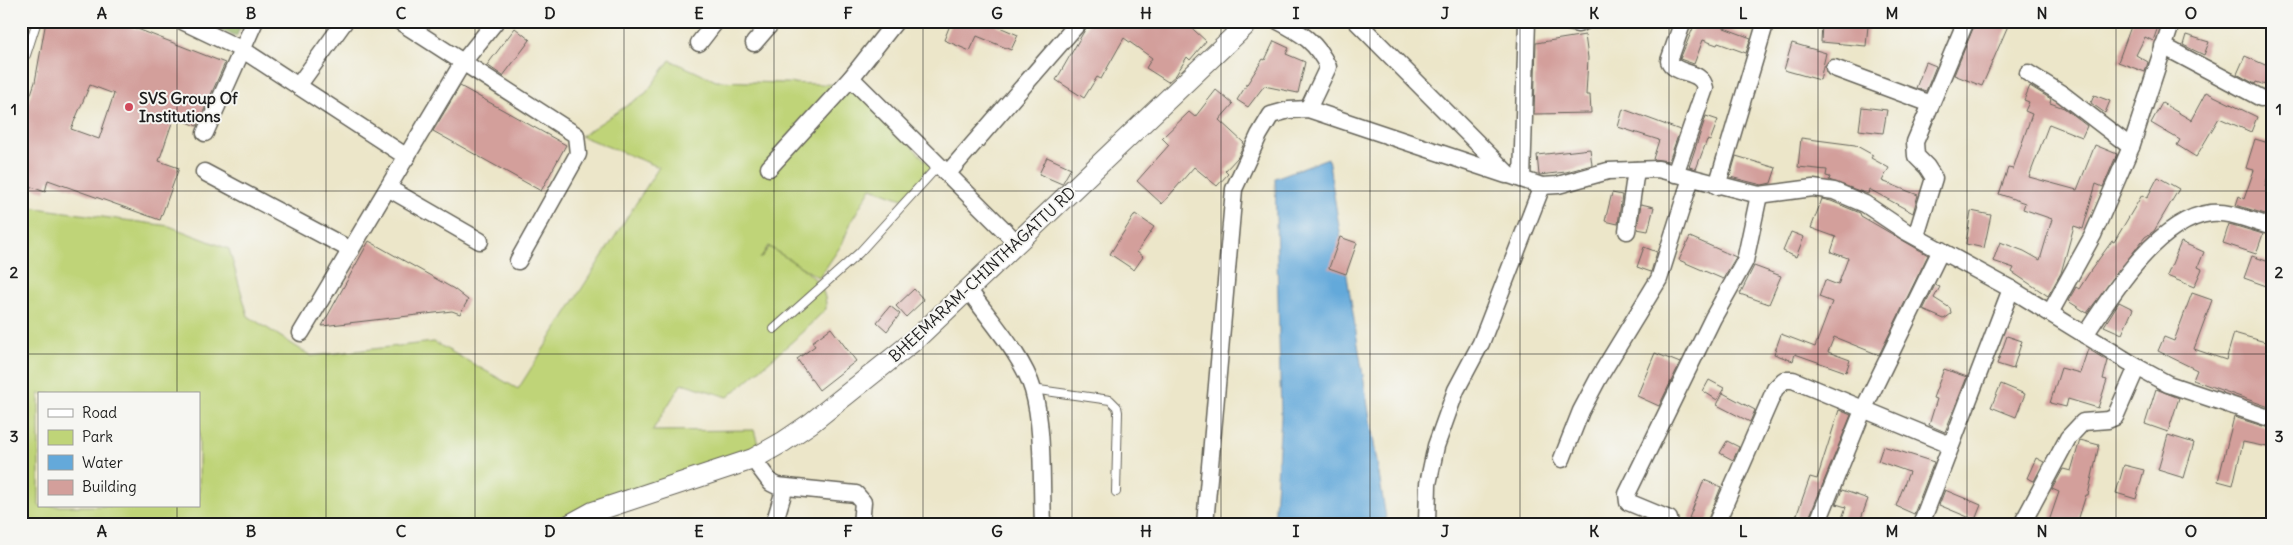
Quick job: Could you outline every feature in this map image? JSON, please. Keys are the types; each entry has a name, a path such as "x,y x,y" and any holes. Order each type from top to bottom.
{"street":[{"path":"182,21 243,50 407,157"},
{"path":"204,133 243,50 254,21"},
{"path":"298,86 345,21"},
{"path":"399,21 576,135 578,154 518,261"},
{"path":"301,333 464,62 496,21"},
{"path":"699,43 716,21"},
{"path":"754,43 773,21"},
{"path":"769,168 851,78 896,21"},
{"path":"944,169 1080,21"},
{"name":"BHEEMARAM-CHINTHAGATTU RD","path":"571,524 593,512 753,459 784,442 811,423 915,340 1250,21"},
{"path":"1278,21 1296,30 1320,50 1328,67 1308,109"},
{"path":"1356,21 1515,177"},
{"path":"1515,177 1527,21"},
{"path":"1565,21 1578,24 1584,21"},
{"path":"1562,460 1581,411 1659,279 1705,88 1699,77 1676,68 1669,60 1683,21"},
{"path":"1717,186 1766,21"},
{"path":"1916,236 1934,178 1927,167 1916,156 1915,142 1966,21"},
{"path":"2050,313 2093,235 2131,147 2172,21"},
{"path":"2163,46 2261,98"},
{"path":"1834,68 1931,104"},
{"path":"2028,73 2062,94 2131,147"},
{"path":"851,78 1017,243"},
{"path":"1205,524 1234,189 1259,135 1272,115 1290,110 1308,109 1542,186 1558,185 1608,171 1658,169 1759,196 1814,188 1834,191 1865,204 2168,384 2272,419"},
{"path":"1628,231 1636,170"},
{"path":"204,172 351,250"},
{"path":"1427,524 1428,484 1436,446 1456,390 1480,342 1542,186"},
{"path":"388,188 480,240"},
{"path":"1670,524 1669,519 1628,502 1627,494 1713,318 1745,261 1759,196"},
{"path":"2085,335 2113,292 2154,243 2174,229 2198,216 2210,213 2224,213 2271,225"},
{"path":"1817,524 1864,408 1941,250"},
{"path":"1921,524 2011,289"},
{"path":"968,290 1014,354 1032,389 1038,412 1043,524"},
{"path":"2022,524 2068,438 2083,422 2108,420 2116,417 2137,367"},
{"path":"1716,524 1779,382 1784,380 1793,380 1864,408 1950,446"},
{"path":"753,459 771,483 785,487 856,494 863,502 861,524"},
{"path":"774,524 785,487"}],"lane":[{"path":"21,58 26,55 36,21"},
{"path":"774,329 858,253 944,169"},
{"path":"1032,389 1110,400 1115,403 1118,412 1116,492"}],"green space":[{"path":"205,21 243,21 236,37"},
{"path":"670,60 716,81 851,85 935,170 902,199 871,188 852,220 842,244 819,278 768,246 760,259 769,247 798,265 815,279 821,288 825,298 826,309 794,340 728,397 682,383 652,431 754,430 760,451 562,524 21,524 21,206 169,226 229,249 248,316 311,356 434,342 518,389 659,167 581,136 646,93"}],"water":[{"path":"1328,158 1387,524 1274,524 1281,417 1275,178"}],"building":[{"path":"46,21 117,21 225,63 197,126 174,117 159,161 179,168 160,220 48,180 45,192 21,183 21,123 35,82","holes":["90,85 114,94 99,139 71,129"]},
{"path":"942,21 999,21 997,26 1018,35 1011,50 977,36 970,51 944,40 950,25"},
{"path":"1090,21 1184,21 1206,41 1190,60 1187,57 1176,75 1168,82 1146,68 1152,58 1124,38 1101,79 1097,77 1084,98 1056,80"},
{"path":"1696,21 1726,21 1724,28 1751,38 1746,53 1703,40 1694,64 1680,59"},
{"path":"1976,21 2010,21 1982,86 1954,75"},
{"path":"2133,21 2160,21 2153,41 2145,37 2136,55 2148,62 2145,72 2118,62"},
{"path":"1822,23 1868,26 1866,46 1821,42"},
{"path":"515,28 530,40 503,76 487,65"},
{"path":"1585,35 1588,58 1586,95 1590,95 1591,113 1534,114 1536,43"},
{"path":"2186,35 2209,42 2204,55 2183,45"},
{"path":"1274,41 1289,48 1286,54 1305,62 1298,93 1264,86 1248,107 1237,100 1263,59 1265,60"},
{"path":"1792,43 1826,53 1820,80 1784,70"},
{"path":"2245,56 2272,68 2272,87 2256,82 2255,84 2237,74"},
{"path":"1926,62 1936,66 1926,91 1916,88"},
{"path":"460,86 566,145 541,191 433,131"},
{"path":"2030,86 2051,99 2050,103 2064,108 2087,126 2082,137 2049,124 2029,177 2077,190 2095,145 2117,154 2103,187 2096,184 2083,229 2074,226 2061,273 2048,296 2012,272 2014,268 1993,261 2000,242 2024,251 2040,260 2052,219 2023,209 2025,203 1999,194 2008,168 2013,169 2032,114 2025,111 2029,102 2024,100"},
{"path":"1216,90 1233,104 1219,120 1244,143 1238,157 1225,171 1228,174 1217,186 1194,167 1162,204 1137,181 1169,145 1162,138 1189,112 1195,117"},
{"path":"2206,92 2257,117 2251,132 2219,118 2196,157 2177,145 2180,140 2151,123 2162,103 2191,120"},
{"path":"2094,95 2110,101 2105,113 2091,103"},
{"path":"1862,107 1887,110 1883,133 1859,130"},
{"path":"1623,109 1680,130 1669,161 1653,159 1659,140 1618,127"},
{"path":"1706,116 1718,120 1710,141 1707,140 1696,169 1689,167"},
{"path":"1801,138 1855,145 1873,155 1871,158 1889,168 1882,181 1918,195 1913,213 1869,189 1868,194 1829,180 1830,177 1826,176 1827,170 1798,167"},
{"path":"2255,139 2272,144 2272,163 2265,186 2272,188 2272,209 2265,214 2236,205 2239,196 2244,199 2254,170 2246,168"},
{"path":"1590,149 1592,165 1566,172 1539,175 1537,155"},
{"path":"1736,156 1776,168 1771,183 1762,185 1730,177"},
{"path":"1047,157 1071,168 1062,184 1039,174"},
{"path":"2158,177 2179,189 2154,231 2145,237 2087,313 2068,301 2076,287 2079,289 2112,241 2114,242 2142,195 2147,198"},
{"path":"1612,193 1622,195 1618,224 1605,221"},
{"path":"1822,199 1860,213 1861,216 1928,255 1879,355 1834,337 1828,352 1850,360 1846,372 1795,354 1793,361 1774,354 1781,334 1815,347 1832,302 1819,297 1825,280 1838,285 1848,258 1831,252 1836,237 1811,228"},
{"path":"1641,204 1654,207 1648,231 1637,229"},
{"path":"1971,211 1991,215 1984,248 1966,244"},
{"path":"1135,214 1154,227 1137,252 1143,257 1134,270 1110,254"},
{"path":"2229,224 2263,234 2256,254 2223,243"},
{"path":"1791,232 1804,237 1796,257 1783,251"},
{"path":"1340,237 1357,243 1346,274 1329,268"},
{"path":"1690,237 1736,257 1723,279 1679,260"},
{"path":"369,241 454,289 468,300 460,314 452,311 322,326"},
{"path":"2181,242 2204,252 2198,267 2202,269 2194,287 2167,276"},
{"path":"1644,247 1657,252 1651,272 1637,267"},
{"path":"2252,256 2272,263 2272,288 2244,278"},
{"path":"1754,266 1781,276 1769,304 1740,294"},
{"path":"1935,285 1940,287 1934,298 1950,308 1951,314 1944,319 1923,310"},
{"path":"914,289 924,300 906,317 896,306"},
{"path":"2192,293 2212,300 2194,349 2226,360 2234,333 2272,344 2272,408 2193,380 2197,370 2158,351 2164,337 2174,341"},
{"path":"2119,302 2133,309 2122,334 2104,326"},
{"path":"890,306 900,314 887,331 877,322"},
{"path":"831,328 856,361 819,390 797,359 815,346 812,342"},
{"path":"2007,336 2022,341 2013,369 1997,364"},
{"path":"2088,349 2108,361 2103,379 2107,380 2098,408 2068,399 2066,407 2050,403 2061,368 2080,373"},
{"path":"1655,353 1680,363 1659,406 1637,396"},
{"path":"1944,369 1967,377 1945,432 1929,425 1937,399 1933,398"},
{"path":"1709,380 1724,388 1717,400 1703,391"},
{"path":"2001,384 2025,394 2016,417 1991,407"},
{"path":"2156,389 2179,398 2168,432 2145,424"},
{"path":"1723,393 1755,410 1750,422 1717,405"},
{"path":"1839,410 1851,415 1807,523 1795,520 1810,477 1817,479"},
{"path":"2234,417 2272,429 2272,448 2243,442 2233,485 2218,481"},
{"path":"2168,435 2194,443 2184,478 2158,470"},
{"path":"2080,440 2099,445 2088,495 2086,495 2077,524 2048,524 2059,492 2052,489 2063,469 2071,471"},
{"path":"1727,441 1739,447 1733,460 1720,453"},
{"path":"1883,446 1934,462 1914,514 1896,506 1909,472 1878,461"},
{"path":"2036,458 2044,462 2034,481 2027,478"},
{"path":"2124,465 2144,470 2136,499 2116,493"},
{"path":"1704,480 1721,487 1706,524 1689,518"},
{"path":"1842,490 1868,499 1859,524 1840,524 1846,507 1836,504"},
{"path":"1945,490 1981,505 1975,520 1939,505"}],"place":[{"name":"SVS Group Of Institutions","path":"129,107"}]}
